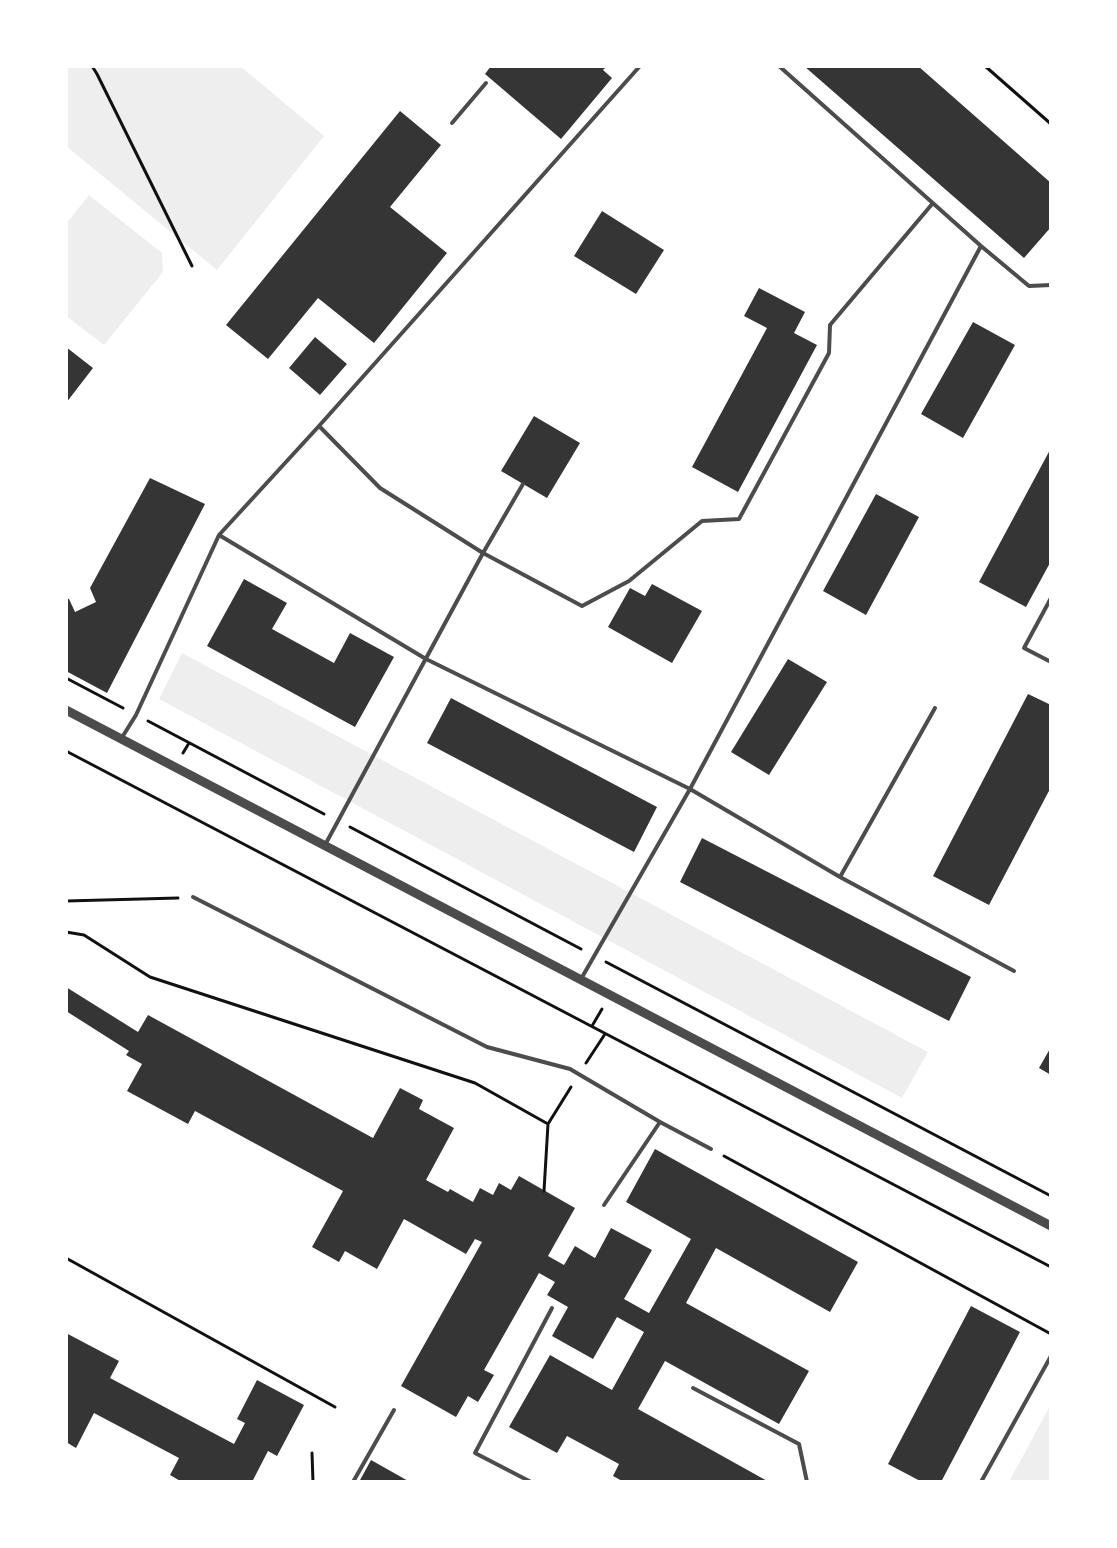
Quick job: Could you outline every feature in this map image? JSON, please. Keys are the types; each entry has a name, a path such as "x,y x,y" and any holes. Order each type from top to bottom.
{"street":[{"path":"66,710 1051,1226"}],"lane":[{"path":"121,738 136,715 219,535 319,426 640,66"},
{"path":"779,66 981,246 1029,286 1051,286"},
{"path":"452,123 486,83"},
{"path":"319,426 380,488 483,553 582,606 629,581 702,521 738,518 830,353 830,325 933,203"},
{"path":"581,979 690,789 981,246"},
{"path":"325,845 483,553 523,484"},
{"path":"219,535 426,658 690,789 840,877 1014,971"},
{"path":"1051,598 1024,648 1051,662"},
{"path":"840,877 934,708"},
{"path":"193,897 488,1047 570,1070 711,1149"},
{"path":"604,1205 660,1122"},
{"path":"531,1482 475,1453 552,1308"},
{"path":"981,1482 1051,1356"},
{"path":"693,1388 799,1444 807,1482"},
{"path":"353,1482 394,1410"}],"path":[{"path":"92,66 192,266"},
{"path":"985,66 1051,124"},
{"path":"66,678 1051,1196"},
{"path":"66,751 1051,1267"},
{"path":"66,902 193,897"},
{"path":"66,932 84,936 150,977 475,1083 548,1124"},
{"path":"544,1190 548,1124 605,1034"},
{"path":"711,1149 1051,1334"},
{"path":"66,1258 335,1407"},
{"path":"312,1453 313,1482"}],"shaded area":[{"path":"66,66 240,66 324,136 217,270 66,146"},
{"path":"89,195 162,253 163,272 104,345 66,316 66,224"},
{"path":"182,653 928,1052 902,1098 159,699"},
{"path":"1051,1404 1051,1482 1009,1482"}],"building":[{"path":"491,66 607,66 603,70 612,78 561,139 485,74"},
{"path":"804,66 918,66 1051,183 1051,227 1024,258"},
{"path":"400,111 441,145 390,207 447,253 374,343 318,298 268,359 226,325"},
{"path":"602,211 664,250 636,294 574,256"},
{"path":"759,288 805,312 794,333 817,345 738,492 692,467 767,328 744,316"},
{"path":"973,322 1015,345 963,438 921,414"},
{"path":"315,337 347,364 320,395 289,368"},
{"path":"66,347 93,368 66,403"},
{"path":"534,416 580,443 547,498 501,471"},
{"path":"1051,448 1051,561 1026,607 979,582"},
{"path":"150,478 205,504 107,693 66,671 66,598 69,599 75,612 96,602 90,588"},
{"path":"876,494 919,517 866,615 823,591"},
{"path":"244,579 287,603 272,629 334,663 350,633 394,657 355,727 207,646"},
{"path":"652,584 702,611 672,663 608,627 630,588 645,596"},
{"path":"788,659 827,682 769,775 731,752"},
{"path":"1028,694 1051,705 1051,787 989,905 933,876"},
{"path":"451,698 657,807 634,852 427,743"},
{"path":"702,838 971,977 949,1021 680,882"},
{"path":"66,987 138,1032 148,1015 373,1138 400,1088 423,1100 419,1109 454,1128 426,1180 448,1192 450,1189 473,1202 480,1188 493,1195 499,1183 511,1190 519,1176 575,1208 548,1256 564,1265 575,1246 595,1258 611,1228 652,1250 624,1299 649,1313 691,1239 626,1202 655,1149 858,1262 830,1312 716,1248 686,1303 809,1371 779,1424 665,1361 638,1409 769,1482 624,1482 613,1476 619,1464 567,1436 557,1453 509,1427 550,1355 612,1390 644,1332 617,1317 593,1359 552,1336 568,1307 547,1295 555,1282 539,1273 484,1370 494,1375 478,1402 468,1396 456,1417 401,1386 482,1242 475,1239 466,1254 404,1219 377,1269 345,1251 339,1262 312,1247 343,1191 195,1111 188,1124 127,1091 142,1064 126,1055 129,1051 66,1011"},
{"path":"1051,1047 1051,1075 1039,1068"},
{"path":"971,1306 1020,1332 941,1482 922,1482 888,1464"},
{"path":"66,1333 119,1361 110,1378 234,1444 245,1423 237,1419 257,1380 304,1405 277,1456 268,1451 252,1482 182,1482 170,1475 179,1458 94,1413 76,1448 66,1442"},
{"path":"371,1460 410,1482 359,1482"}]}
